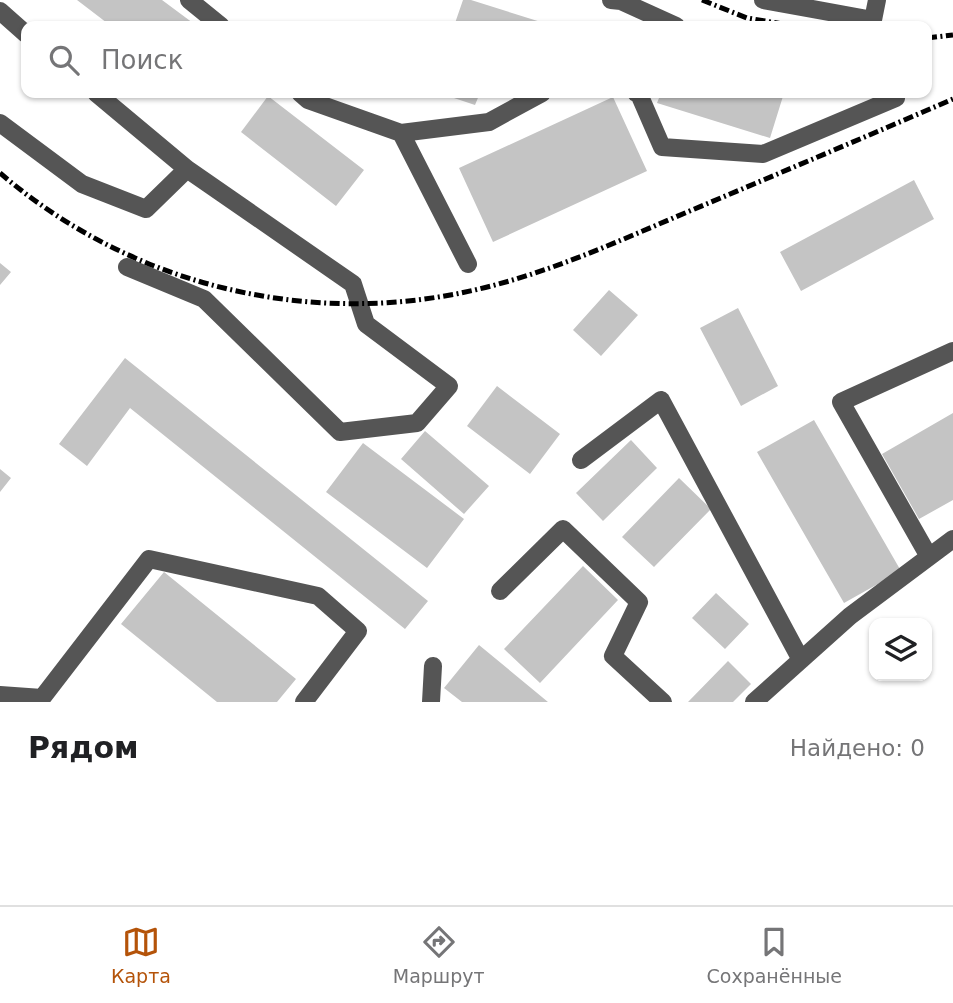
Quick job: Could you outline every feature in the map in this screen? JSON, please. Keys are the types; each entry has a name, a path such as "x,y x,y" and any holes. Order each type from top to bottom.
{"lane":[{"path":"189,0 214,21"},
{"path":"611,0 621,1 666,21"},
{"path":"763,0 873,20 877,0"},
{"path":"0,11 21,30"},
{"path":"102,98 187,170 353,284 366,324 449,386 417,423 340,432 204,299 127,267"},
{"path":"306,98 401,134 489,122 533,98"},
{"path":"641,98 662,147 763,154 896,98"},
{"path":"0,123 82,184 146,209 187,170"},
{"path":"401,134 468,264"},
{"path":"928,555 841,402 953,351"},
{"path":"581,460 661,400 801,660"},
{"path":"500,591 563,529 639,602 613,656 663,702"},
{"path":"754,702 850,616 928,555 953,539"},
{"path":"0,695 44,700 149,559 318,596 358,631 304,702"},
{"path":"431,702 433,666"}],"building":[{"path":"77,0 162,0 190,21 104,21"},
{"path":"463,0 471,0 538,21 456,21"},
{"path":"266,98 271,98 364,170 336,206 241,132"},
{"path":"454,98 478,98 475,105"},
{"path":"613,98 647,171 493,242 459,168"},
{"path":"659,98 782,98 770,138 657,103"},
{"path":"914,180 934,219 801,291 780,252"},
{"path":"0,263 11,272 0,285"},
{"path":"609,290 638,315 601,356 573,330"},
{"path":"738,308 778,386 741,406 700,328"},
{"path":"125,358 428,601 405,629 130,408 87,466 59,444"},
{"path":"497,386 560,434 530,474 467,426"},
{"path":"953,413 953,500 919,519 882,454"},
{"path":"814,420 901,571 844,603 757,452"},
{"path":"425,431 489,486 464,514 401,459"},
{"path":"631,440 657,468 603,521 576,493"},
{"path":"363,443 464,519 427,568 326,492"},
{"path":"0,469 11,478 0,492"},
{"path":"679,478 711,509 654,567 622,537"},
{"path":"583,566 618,600 540,683 504,649"},
{"path":"164,572 296,679 277,702 217,702 121,624"},
{"path":"716,593 749,624 725,649 692,618"},
{"path":"479,645 548,702 462,702 444,688"},
{"path":"728,661 751,684 733,702 688,702"}],"railway":[{"path":"702,0 747,18 765,21"},
{"path":"932,37 953,35"},
{"path":"0,173 53,213 109,246 169,272 232,290 296,301 361,304 426,299 491,286 572,260 953,99"}]}
